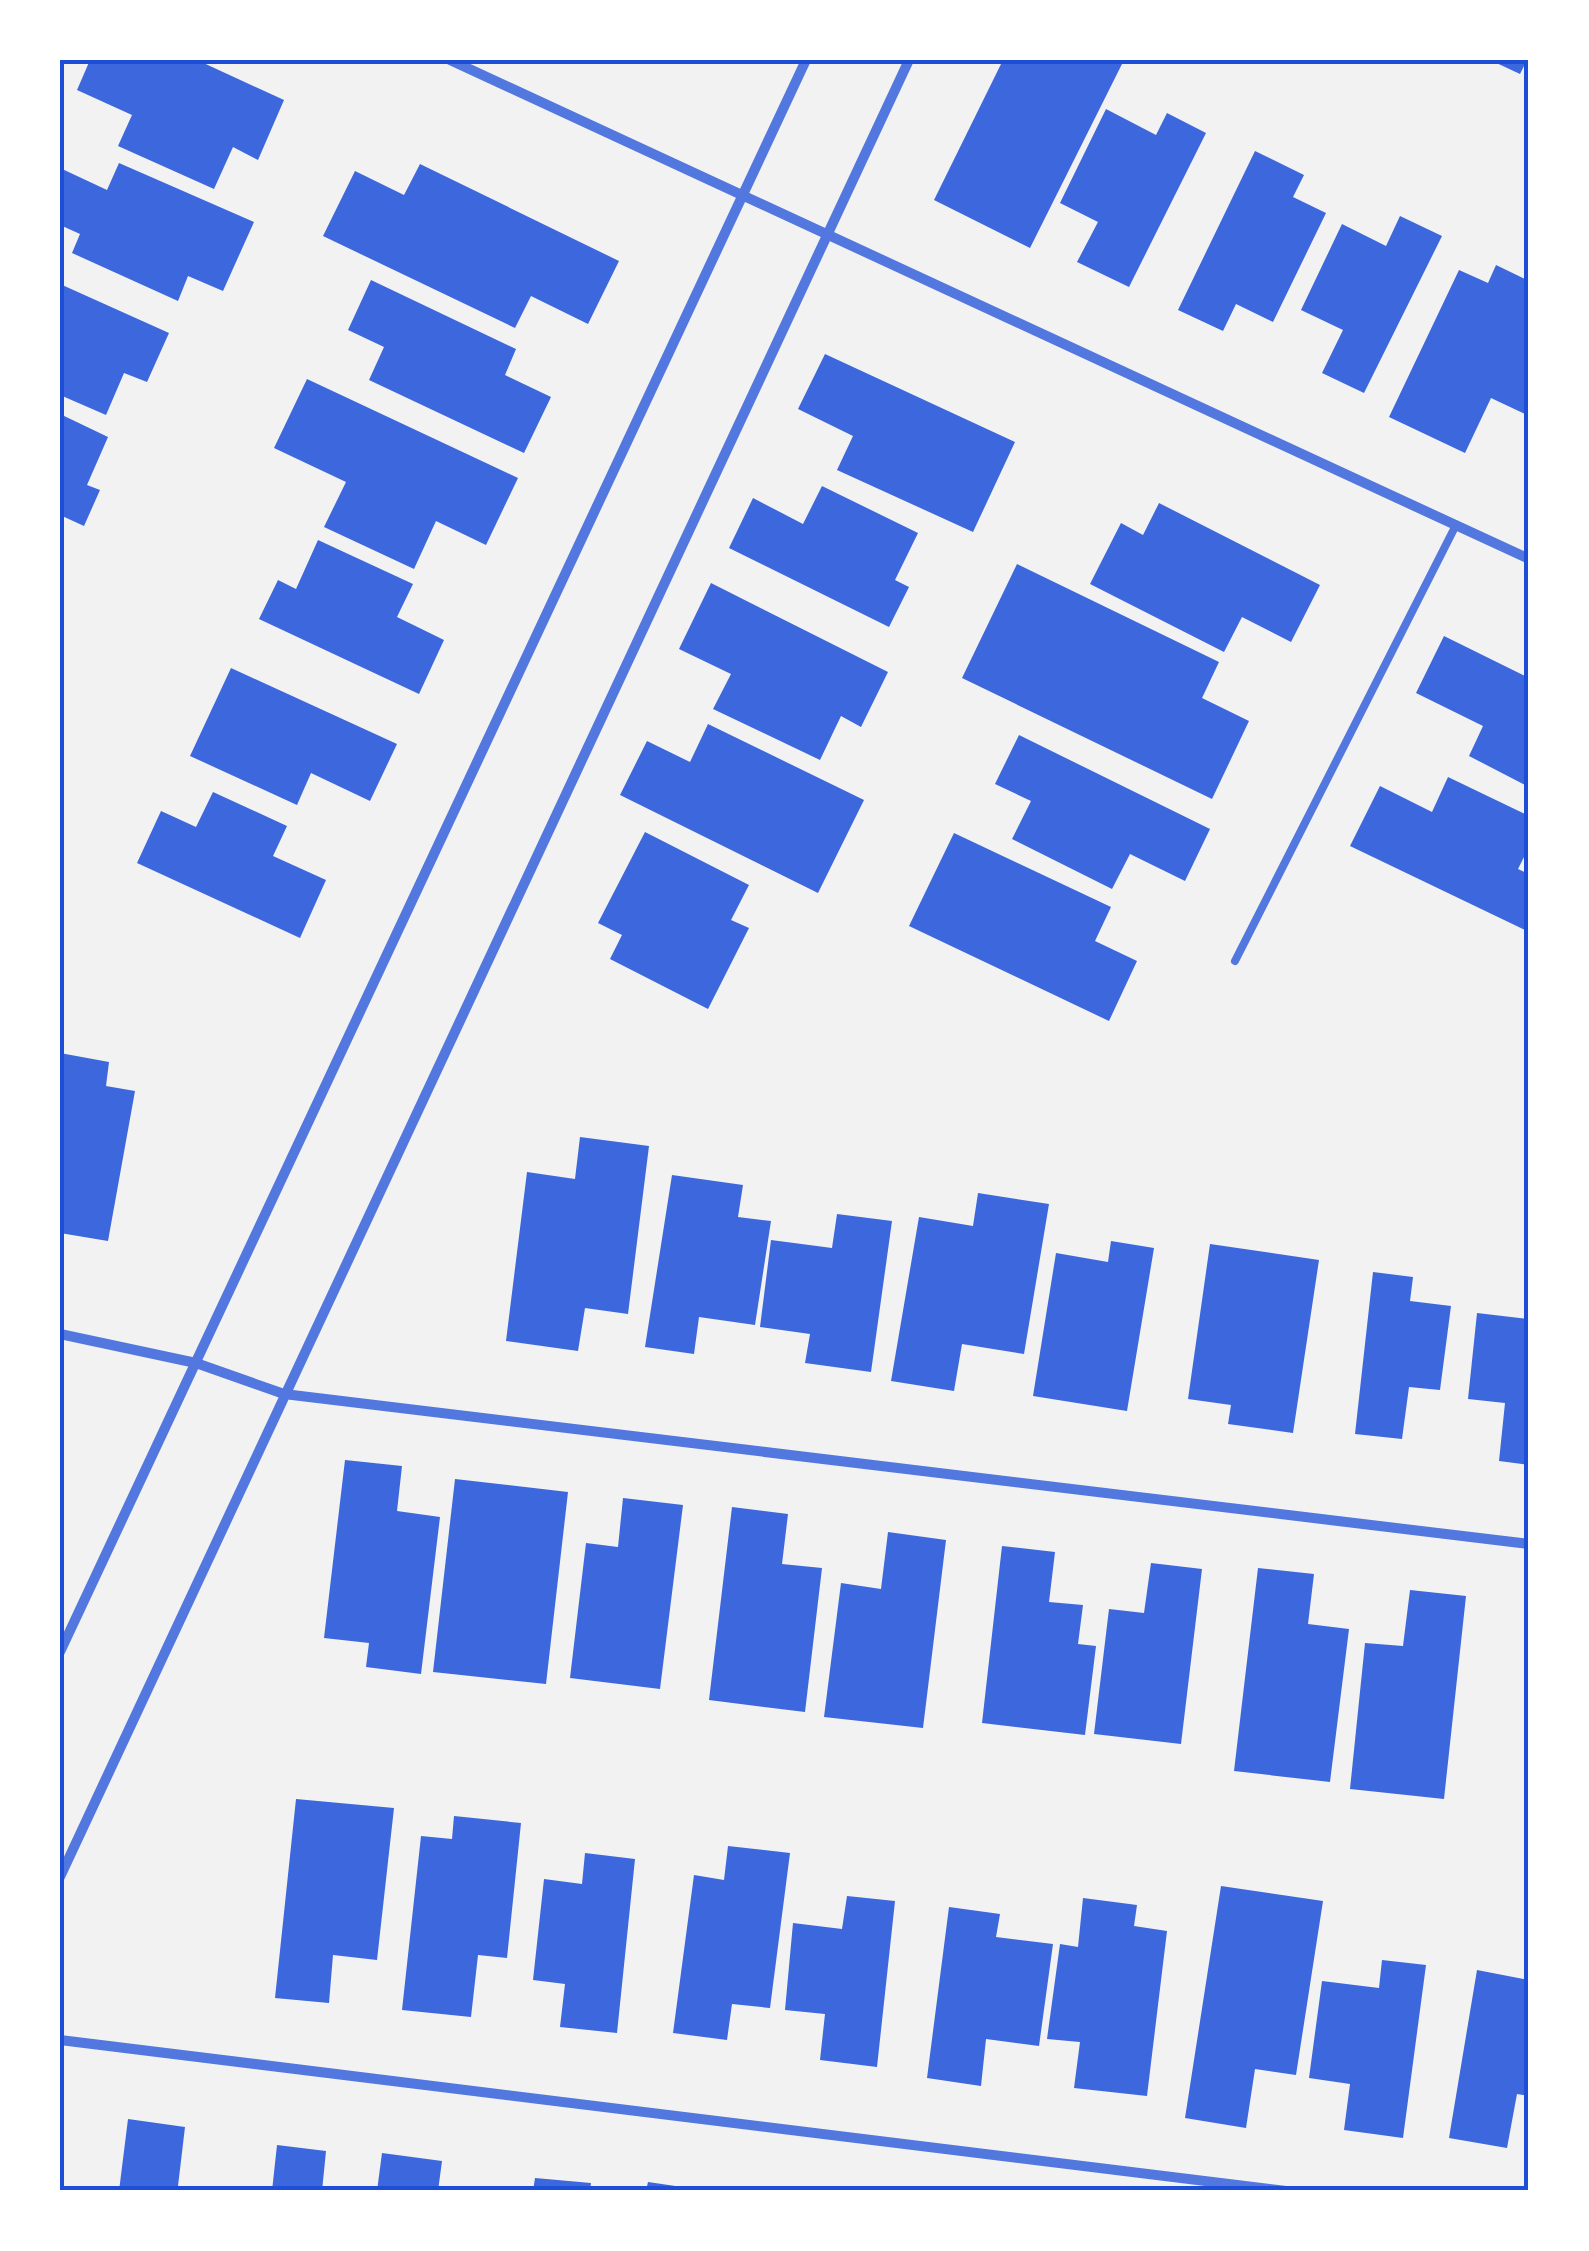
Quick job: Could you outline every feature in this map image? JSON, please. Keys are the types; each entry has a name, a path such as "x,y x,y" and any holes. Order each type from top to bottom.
{"street":[{"path":"450,60 1529,558"},
{"path":"60,1652 806,60"},
{"path":"60,1877 909,60"},
{"path":"60,1334 196,1364 284,1394 1529,1544"},
{"path":"60,2040 1286,2191"}],"lane":[{"path":"1236,961 1456,525"}],"building":[{"path":"90,60 197,60 284,100 258,160 233,147 214,189 118,146 132,115 77,90"},
{"path":"1003,60 1124,60 1030,248 934,200"},
{"path":"1490,60 1527,60 1520,74"},
{"path":"1106,109 1156,135 1167,113 1206,133 1129,287 1077,262 1098,222 1060,203"},
{"path":"1255,151 1304,175 1293,197 1326,213 1273,322 1236,304 1223,331 1178,310"},
{"path":"119,163 254,222 223,291 188,276 178,301 72,253 80,234 60,225 60,168 107,190"},
{"path":"420,164 619,261 588,324 531,296 515,328 323,236 355,171 404,195"},
{"path":"1400,216 1442,236 1364,393 1322,373 1343,330 1301,310 1342,224 1386,246"},
{"path":"1496,265 1529,281 1529,416 1491,398 1465,453 1389,417 1459,270 1488,283"},
{"path":"371,280 516,349 505,375 551,397 524,453 369,380 384,347 348,330"},
{"path":"60,284 169,333 147,382 124,373 106,415 60,395"},
{"path":"825,354 1015,442 973,532 837,470 853,436 798,409"},
{"path":"307,379 518,478 486,545 436,521 414,569 324,527 346,482 274,448"},
{"path":"60,414 108,437 87,485 100,490 84,526 60,515"},
{"path":"822,486 918,533 895,580 909,587 889,627 729,548 753,498 803,524"},
{"path":"1159,503 1320,585 1291,642 1242,617 1224,652 1090,584 1121,523 1143,535"},
{"path":"318,540 413,584 397,617 444,640 419,694 259,619 278,580 296,589"},
{"path":"1017,564 1219,662 1202,698 1249,721 1212,799 962,678"},
{"path":"711,583 888,672 861,727 841,716 820,760 713,709 731,674 679,649"},
{"path":"1444,636 1529,678 1529,787 1469,756 1483,726 1416,693"},
{"path":"231,668 397,744 370,801 311,773 297,805 190,756"},
{"path":"708,724 864,800 818,893 620,795 647,741 690,762"},
{"path":"1019,735 1210,829 1185,881 1130,854 1112,889 1012,839 1031,801 995,784"},
{"path":"1448,777 1529,816 1529,847 1518,869 1529,874 1529,932 1350,846 1380,786 1432,812"},
{"path":"213,792 287,826 273,856 326,880 300,938 137,863 161,811 196,827"},
{"path":"645,832 749,885 731,920 749,928 708,1009 610,959 622,935 598,923"},
{"path":"954,833 1111,907 1095,941 1137,961 1109,1021 909,926"},
{"path":"60,1053 109,1062 106,1086 135,1091 108,1241 60,1233"},
{"path":"580,1137 649,1146 628,1314 585,1308 578,1351 506,1341 527,1172 575,1179"},
{"path":"672,1175 743,1185 738,1217 771,1221 755,1325 699,1317 694,1354 645,1347"},
{"path":"978,1193 1049,1204 1024,1354 962,1344 954,1391 891,1381 919,1217 973,1226"},
{"path":"837,1214 892,1221 871,1372 805,1363 810,1334 760,1327 771,1240 832,1248"},
{"path":"1111,1241 1154,1248 1127,1411 1033,1396 1056,1253 1108,1262"},
{"path":"1210,1244 1319,1260 1293,1433 1228,1424 1231,1405 1188,1399"},
{"path":"1373,1272 1413,1277 1410,1301 1451,1306 1440,1390 1409,1387 1402,1439 1355,1434"},
{"path":"1477,1313 1529,1319 1529,1465 1499,1461 1505,1403 1468,1399"},
{"path":"345,1460 402,1466 397,1511 440,1517 421,1674 366,1667 369,1643 324,1638"},
{"path":"455,1479 568,1492 546,1684 433,1672"},
{"path":"623,1498 683,1505 660,1689 570,1678 586,1543 618,1547"},
{"path":"732,1507 788,1514 782,1564 822,1568 805,1712 709,1700"},
{"path":"888,1532 946,1540 923,1728 824,1717 841,1583 881,1589"},
{"path":"1002,1546 1055,1552 1049,1602 1083,1605 1078,1644 1096,1646 1085,1735 982,1723"},
{"path":"1151,1563 1202,1569 1181,1744 1094,1734 1109,1609 1144,1613"},
{"path":"1258,1568 1314,1574 1308,1624 1349,1629 1330,1782 1234,1771"},
{"path":"1410,1590 1466,1596 1444,1799 1350,1789 1365,1643 1403,1646"},
{"path":"296,1799 394,1808 377,1960 333,1955 329,2003 275,1998"},
{"path":"454,1816 521,1823 507,1958 478,1955 471,2017 402,2010 421,1836 452,1839"},
{"path":"728,1846 790,1853 770,2008 732,2004 727,2040 673,2033 694,1875 724,1880"},
{"path":"585,1853 635,1859 617,2033 560,2027 565,1984 533,1980 544,1879 582,1884"},
{"path":"1221,1886 1323,1901 1296,2075 1255,2069 1246,2128 1185,2118"},
{"path":"847,1896 895,1901 877,2067 820,2060 825,2014 785,2010 793,1923 842,1929"},
{"path":"1083,1898 1137,1905 1134,1926 1167,1931 1147,2096 1074,2088 1080,2042 1047,2039 1060,1944 1078,1947"},
{"path":"949,1907 1000,1914 996,1937 1053,1944 1039,2046 986,2039 981,2086 927,2078"},
{"path":"1382,1960 1426,1965 1403,2138 1344,2130 1350,2084 1309,2078 1322,1981 1379,1988"},
{"path":"1477,1970 1529,1980 1529,2096 1517,2094 1507,2148 1449,2138"},
{"path":"128,2119 185,2127 178,2186 199,2191 119,2191"},
{"path":"277,2145 326,2151 322,2191 272,2191"},
{"path":"382,2153 442,2161 438,2191 377,2191"},
{"path":"535,2178 591,2183 590,2191 533,2191"},
{"path":"648,2182 696,2189 646,2191"}]}
